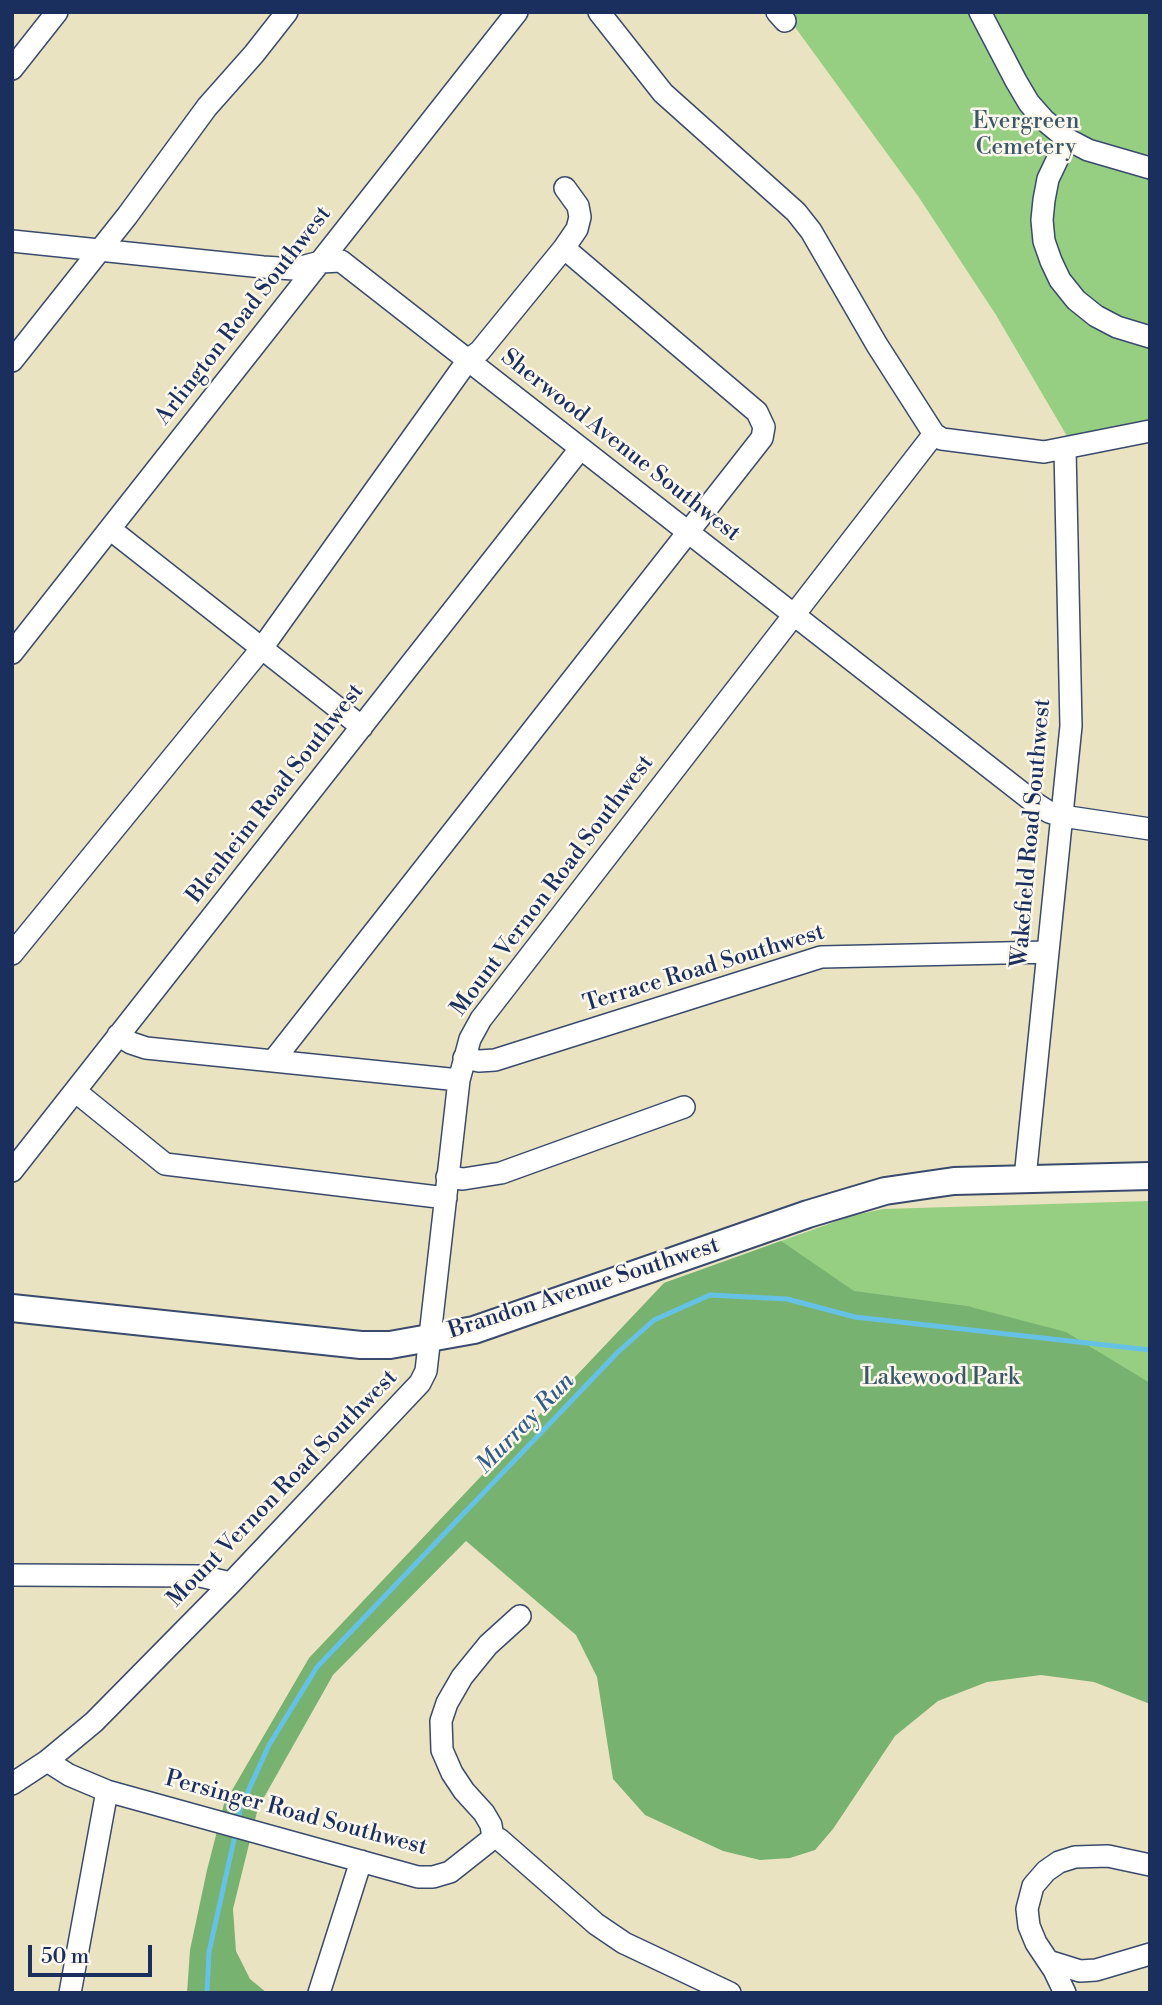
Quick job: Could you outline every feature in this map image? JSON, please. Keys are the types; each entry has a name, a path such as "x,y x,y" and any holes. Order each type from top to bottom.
{"main road":[{"name":"Brandon Avenue Southwest","path":"12,1308 361,1345 390,1345 474,1330 795,1218 885,1191 954,1181 1150,1176"}],"street":[{"path":"12,69 57,12"},
{"path":"12,361 100,250 207,107 254,54 286,12"},
{"name":"Arlington Road Southwest","path":"12,653 517,12"},
{"path":"599,12 663,93 796,212 811,231 877,345 934,434 942,439 1044,452 1150,431"},
{"path":"980,12 1029,103 1044,120 1067,139 1088,150 1149,168"},
{"path":"1067,139 1048,179 1044,200 1044,241 1051,261 1060,280 1076,300 1096,316 1117,327 1150,337"},
{"path":"12,954 262,648 468,360 480,351 578,229 578,206 565,188"},
{"name":"Sherwood Avenue Southwest","path":"12,241 294,269 320,261 341,261 1035,803 1062,816 1150,829"},
{"path":"273,1061 762,438 764,427 757,412 564,248"},
{"name":"Mount Vernon Road Southwest","path":"12,1784 47,1761 94,1722 231,1583 420,1383 426,1371 459,1080 470,1039 481,1019 796,616 934,434"},
{"name":"Blenheim Road Southwest","path":"12,1171 580,449"},
{"name":"Wakefield Road Southwest","path":"1025,1178 1072,726 1065,449"},
{"path":"110,529 362,727"},
{"name":"Terrace Road Southwest","path":"464,1058 495,1060 821,957 1048,952"},
{"path":"118,1035 146,1048 459,1080"},
{"path":"75,1091 164,1164 446,1188 463,1179 501,1173 684,1107"},
{"path":"12,1575 200,1576 231,1583"},
{"path":"520,1616 488,1645 461,1677 447,1703 441,1721 442,1750 452,1773 464,1791 484,1812 491,1825 493,1838 503,1842 596,1924 624,1943 730,1993"},
{"name":"Persinger Road Southwest","path":"47,1761 69,1775 107,1791 418,1877 433,1877 450,1872 493,1838"},
{"path":"71,1993 107,1791"},
{"path":"1065,1993 1029,1926 1027,1909 1033,1886 1046,1871 1059,1862 1090,1855 1150,1865"},
{"path":"319,1993 361,1861"},
{"path":"1048,1961 1080,1971 1096,1970 1150,1954"}],"green space":[{"name":"Evergreen Cemetery","path":"784,12 1150,12 1150,420 1067,436 996,315 918,196"},
{"name":"Lakewood Park","path":"1150,1201 1150,1520 664,1283 851,1216 883,1209"},
{"name":"Lakewood Park","path":"781,1241 854,1291 967,1306 1066,1332 1150,1383 1150,1704 1094,1682 1041,1675 987,1682 938,1701 895,1736 833,1829 815,1850 790,1858 760,1860 723,1851 645,1815 613,1779 597,1677 576,1635 466,1541 333,1675 258,1808 233,1909 236,1951 250,1979 267,1993 187,1993 190,1950 224,1804 309,1658 664,1283"}],"waterway":[{"name":"Murray Run","path":"238,1821 240,1809 269,1745 317,1667 618,1352 654,1320 710,1295 787,1299 855,1317 1150,1350"},
{"name":"Murray Run","path":"207,1993 209,1952 236,1831"}]}
